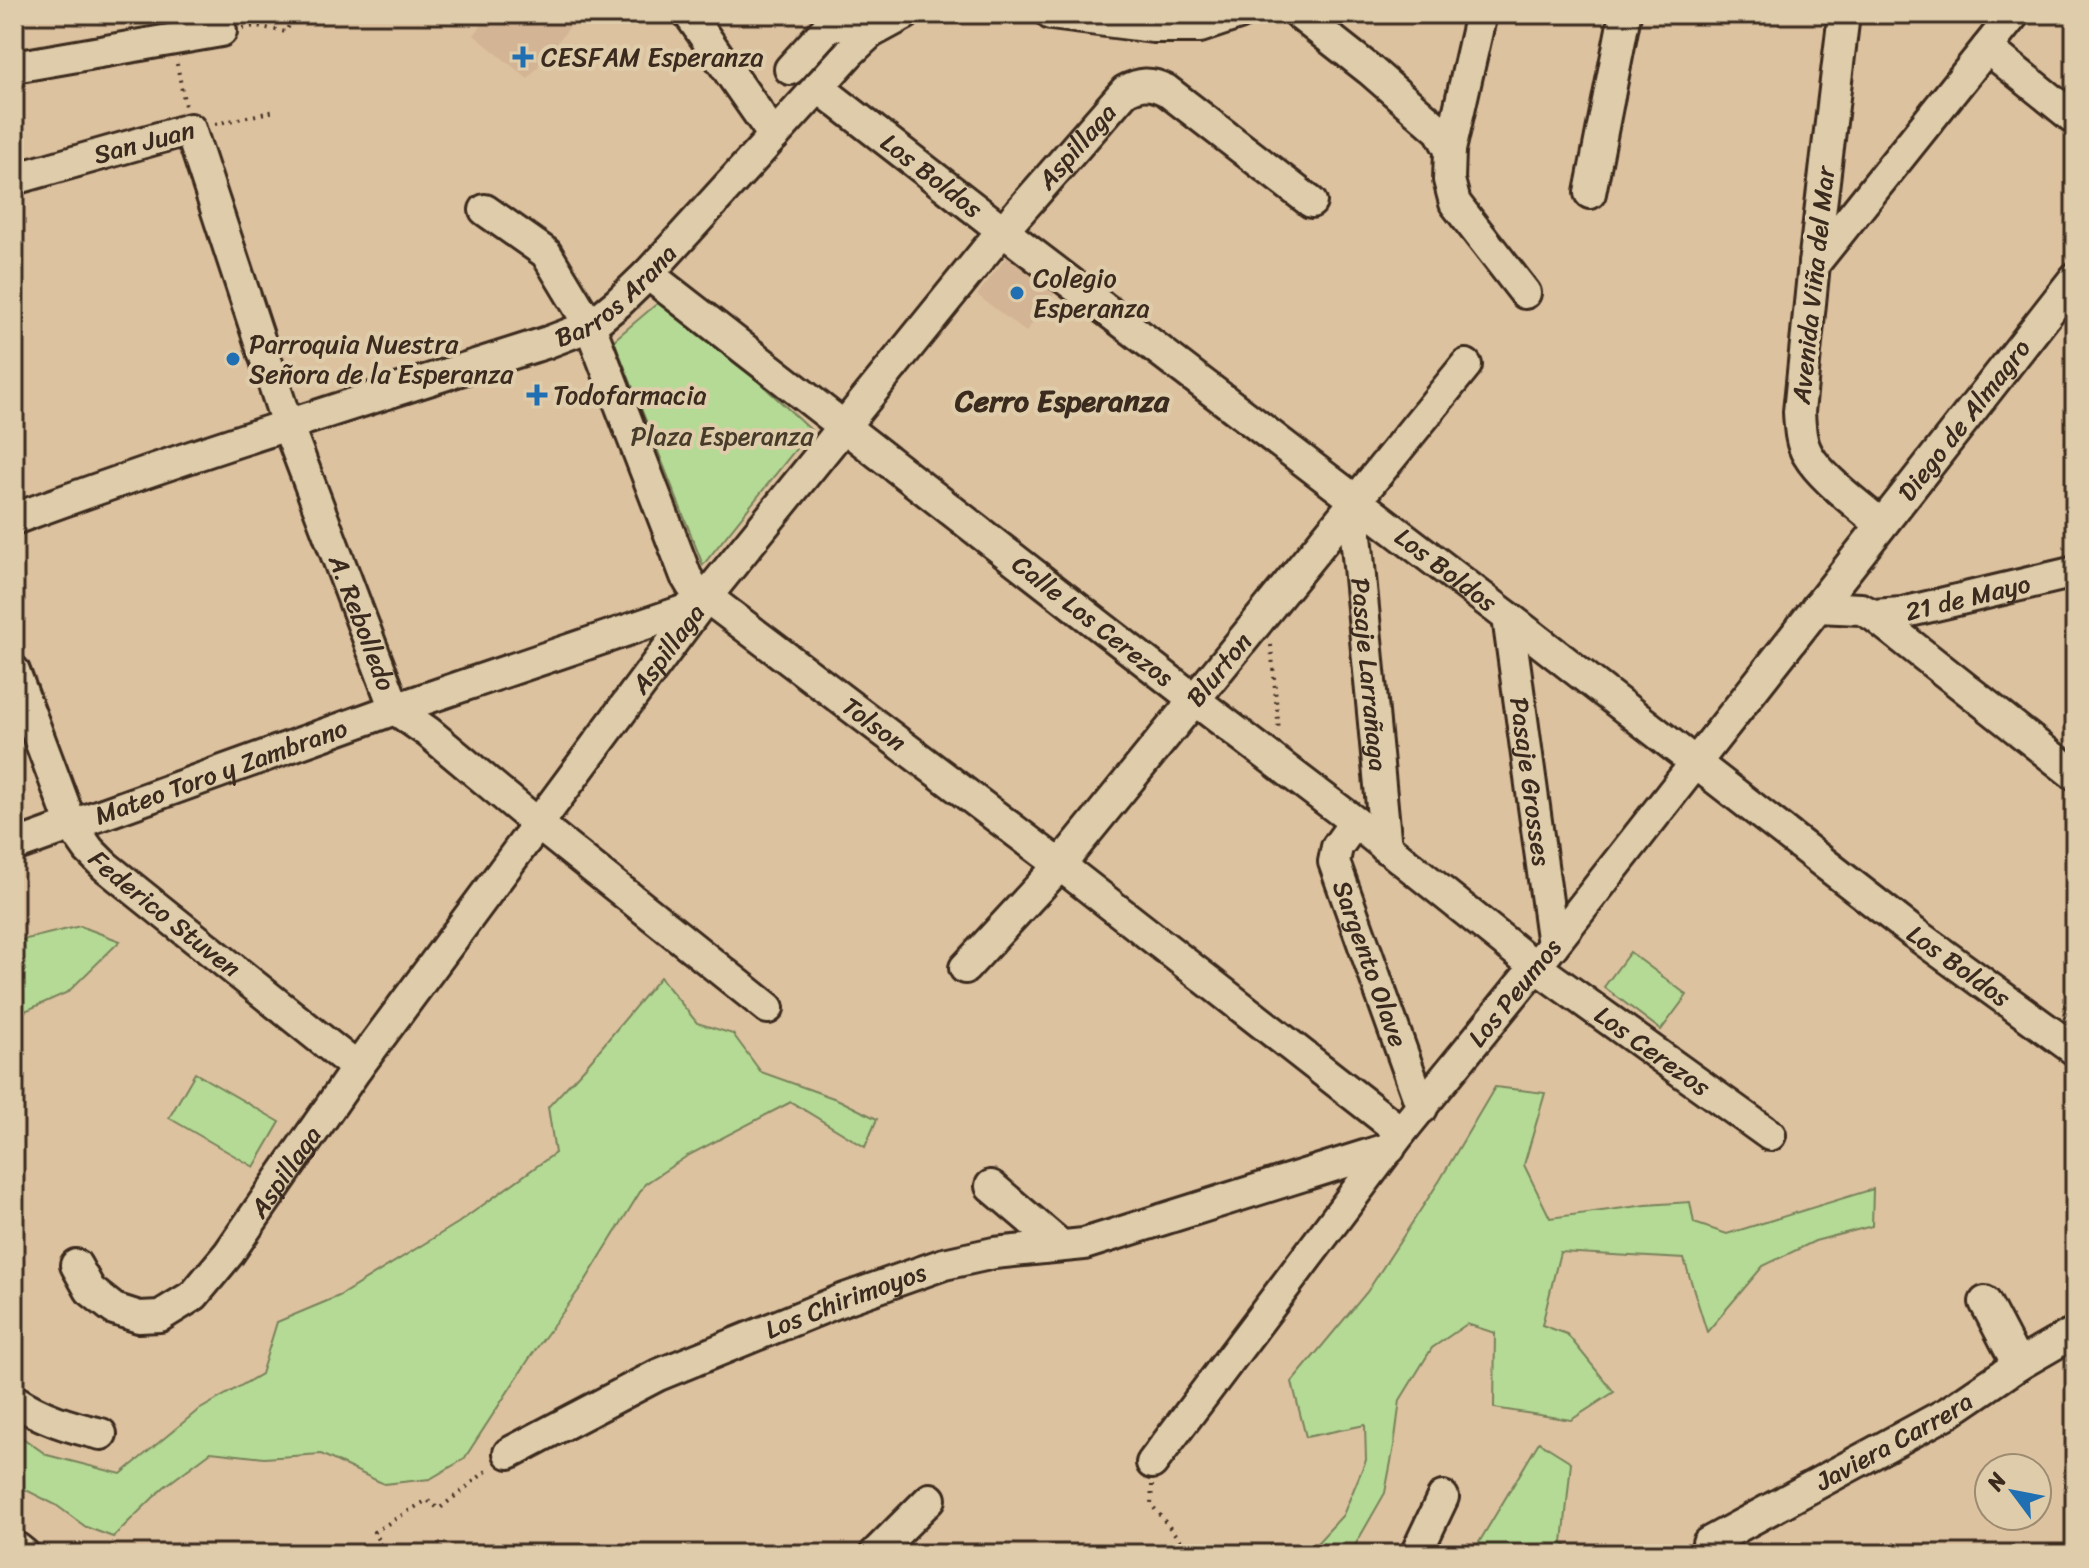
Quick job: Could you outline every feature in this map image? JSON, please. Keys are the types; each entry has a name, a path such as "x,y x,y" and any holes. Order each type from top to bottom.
{"street":[{"path":"689,14 774,136"},
{"name":"Barros Arana","path":"14,519 115,481 590,326 648,274 870,33 905,14"},
{"path":"1051,14 1153,27 1200,27 1239,14"},
{"path":"1299,14 1440,131 1450,150"},
{"path":"1590,193 1625,14"},
{"name":"Avenida Viña del Mar","path":"1844,14 1814,264 1799,412 1800,434 1807,453 1821,471 1881,525"},
{"path":"1814,264 2014,14"},
{"path":"1480,18 1450,150 1449,180 1455,203 1525,293"},
{"path":"790,69 829,26 854,23 870,33"},
{"path":"14,67 221,31"},
{"path":"1987,48 2075,119"},
{"name":"Aspillaga","path":"76,1265 90,1290 114,1309 139,1317 160,1316 194,1295 229,1253 357,1068 704,601 1003,231 1125,91 1144,83 1166,90 1311,202"},
{"name":"Los Boldos","path":"818,87 1914,933 2075,1050"},
{"name":"San Juan","path":"14,179 190,129"},
{"name":"A. Rebolledo","path":"190,129 287,424 395,709 428,732 768,1008"},
{"name":"Tolson","path":"485,210 546,253 590,326 686,576 704,601 1060,865 1396,1140"},
{"name":"Calle Los Cerezos","path":"648,274 1386,848 1545,956"},
{"name":"Diego de Almagro","path":"1881,525 2075,278"},
{"name":"Blurton","path":"965,968 1060,865 1466,365"},
{"name":"Pasaje Larrañaga","path":"1356,501 1356,535 1386,848"},
{"name":"Los Peumos","path":"1152,1463 1396,1140 1545,956 1881,525"},
{"name":"21 de Mayo","path":"1817,607 1867,612 1918,610 2075,572"},
{"path":"1841,576 1867,612 2075,775"},
{"name":"Mateo Toro y Zambrano","path":"14,846 704,601"},
{"name":"Pasaje Grosses","path":"1508,617 1545,956"},
{"name":"Federico Stuven","path":"14,671 72,826 89,850 357,1068"},
{"name":"Sargento Olave","path":"1355,822 1337,847 1334,862 1422,1108"},
{"name":"Los Cerezos","path":"1545,956 1770,1135"},
{"name":"Los Chirimoyos","path":"509,1453 658,1375 842,1300 944,1264 994,1253 1084,1244 1396,1140"},
{"path":"991,1186 1061,1246"},
{"path":"1985,1302 2018,1365"},
{"name":"Javiera Carrera","path":"1708,1543 1949,1412 2018,1365 2075,1332"},
{"path":"14,1400 33,1413 101,1434"},
{"path":"1416,1554 1443,1497"},
{"path":"875,1554 930,1499"},
{"path":"14,1546 24,1554"}],"path":[{"path":"257,26 286,32 294,14"},
{"path":"172,41 190,129"},
{"name":"San Juan","path":"190,129 275,111"},
{"path":"1268,610 1282,766"},
{"path":"367,1554 382,1544 374,1532 427,1500 439,1509 509,1453"},
{"path":"1152,1463 1151,1504 1188,1554"}],"shaded area":[{"name":"CESFAM Esperanza","path":"491,14 580,14 528,79 474,35"},
{"name":"Colegio Esperanza","path":"1009,254 1057,290 1026,332 977,295"}],"green space":[{"name":"Plaza Esperanza","path":"666,296 811,430 703,565 614,340"},
{"path":"80,926 120,941 68,992 14,1016 14,942"},
{"path":"1630,952 1687,995 1661,1030 1604,987"},
{"path":"660,977 697,1023 733,1034 761,1072 839,1100 877,1119 865,1147 791,1102 687,1156 645,1184 584,1283 531,1356 464,1459 430,1479 384,1484 321,1454 264,1458 211,1452 164,1487 113,1537 86,1527 56,1505 14,1484 14,1432 47,1455 121,1474 197,1411 261,1374 277,1322 339,1296 458,1223 555,1153 548,1107"},
{"path":"195,1073 280,1122 254,1167 169,1118"},
{"path":"1495,1087 1545,1093 1524,1165 1550,1218 1690,1202 1694,1223 1727,1234 1873,1189 1872,1226 1815,1241 1763,1266 1707,1332 1684,1259 1560,1252 1542,1325 1567,1334 1614,1392 1571,1420 1494,1408 1495,1333 1467,1324 1432,1348 1400,1400 1385,1493 1350,1554 1307,1554 1343,1515 1366,1460 1365,1425 1306,1437 1292,1382 1367,1292 1440,1180"},
{"path":"1539,1442 1571,1462 1563,1543 1574,1554 1472,1554"}],"place":[{"name":"CESFAM Esperanza","path":"523,57"},
{"name":"Colegio Esperanza","path":"1017,293"},
{"name":"Parroquia Nuestra Señora de la Esperanza","path":"233,359"},
{"name":"Todofarmacia","path":"537,395"}],"district":[{"name":"Cerro Esperanza","path":"1062,401"}]}
